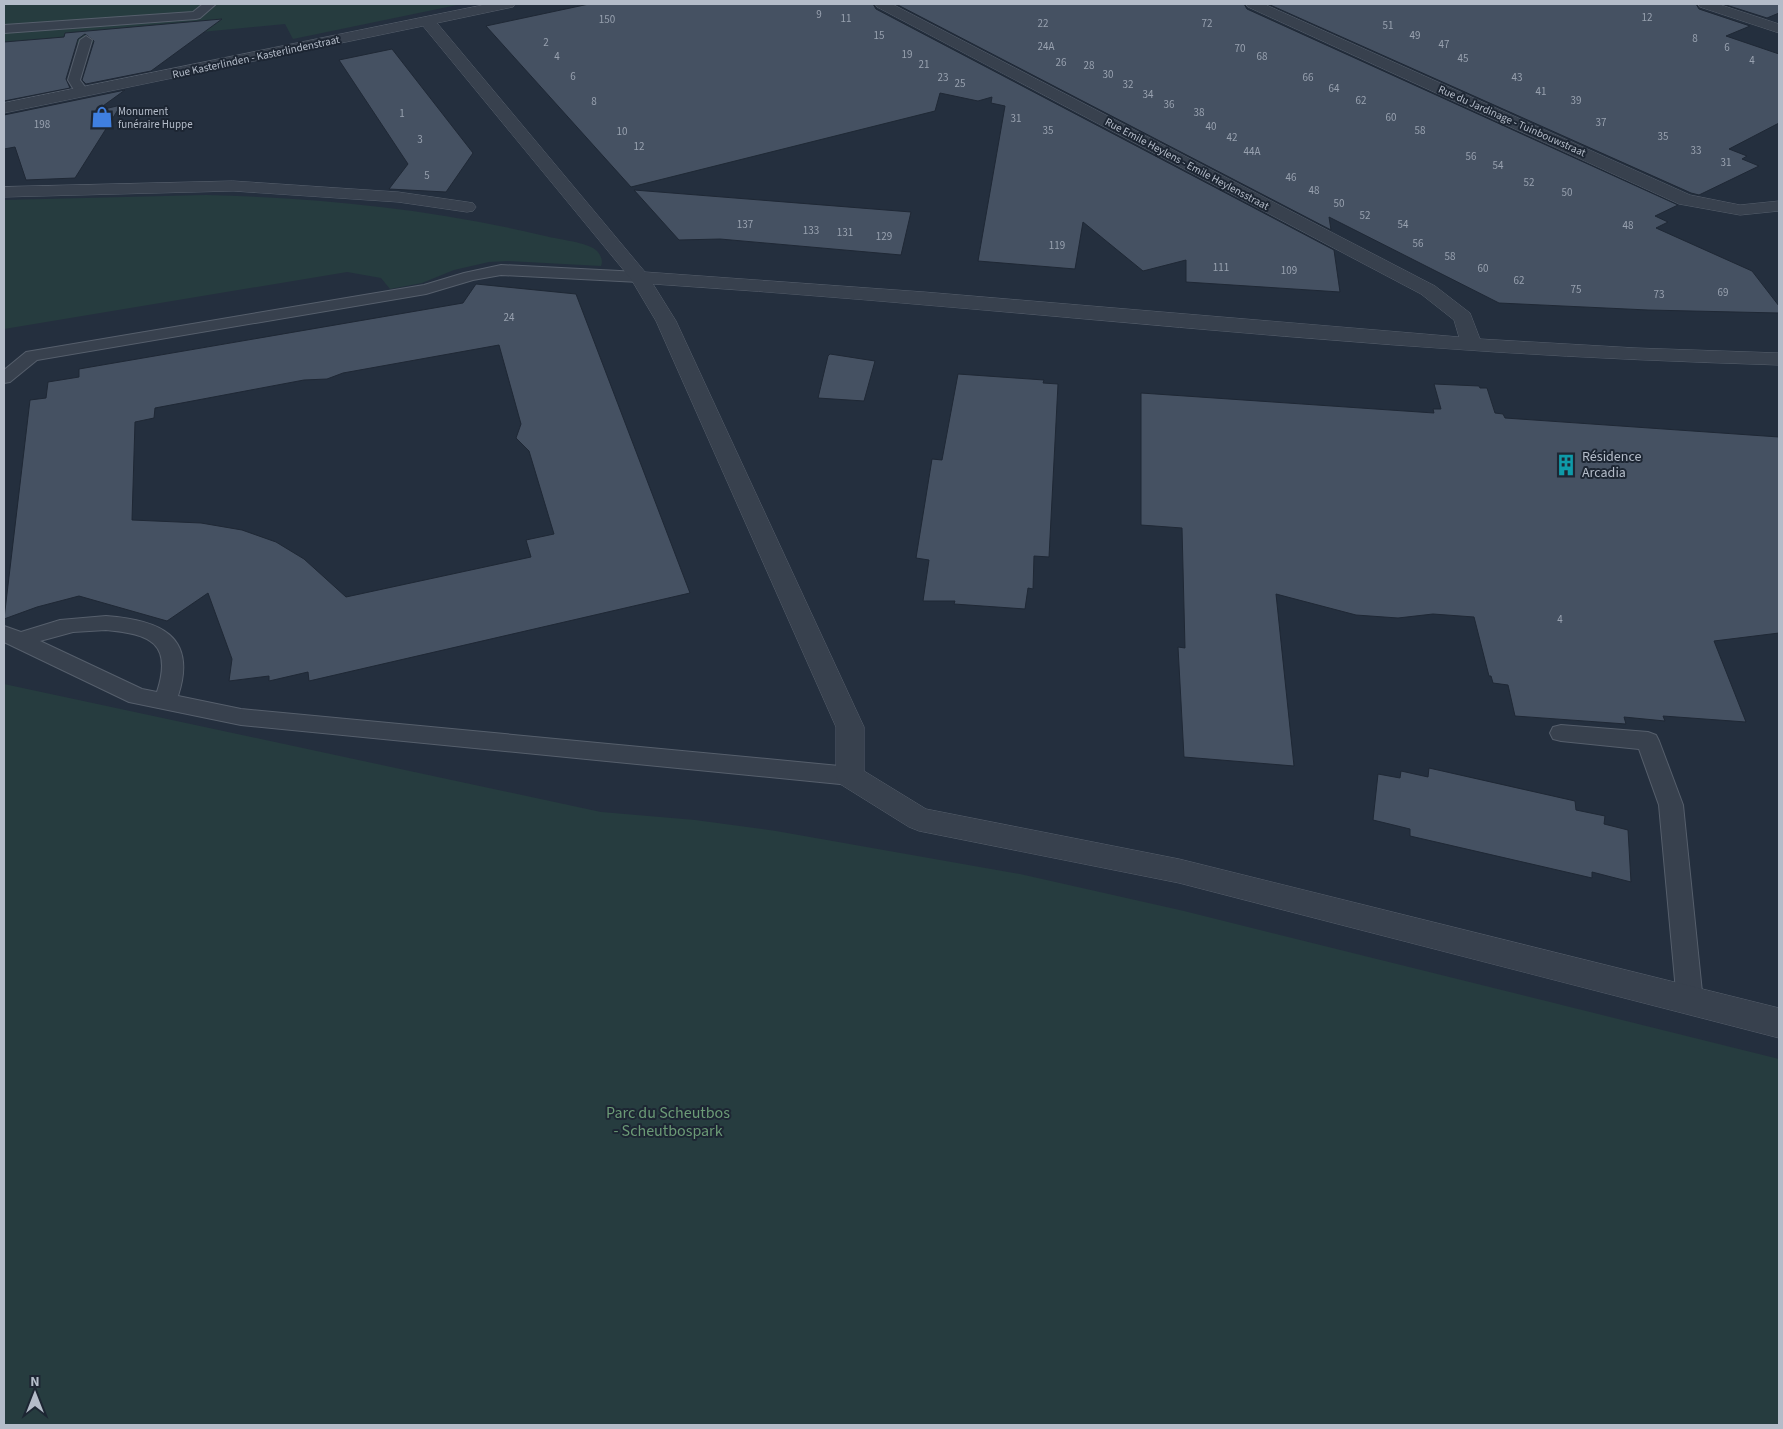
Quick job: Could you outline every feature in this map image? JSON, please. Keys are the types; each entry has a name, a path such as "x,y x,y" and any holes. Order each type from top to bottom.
{"street":[{"name":"Rue Kasterlinden - Kasterlindenstraat","path":"4,108 508,4"},
{"name":"Rue Emile Heylens - Emile Heylensstraat","path":"882,4 1428,290 1463,317 1471,344"},
{"name":"Rue du Jardinage - Tuinbouwstraat","path":"1253,4 1685,200 1740,210 1779,206"},
{"path":"1705,4 1779,28"},
{"path":"427,21 639,277 666,321 850,726 850,776 920,819 1179,871 1779,1023"},
{"path":"4,192 233,186 398,197 467,207"},
{"path":"639,277 756,283 1386,339 1689,357 1779,359"}],"lane":[{"path":"4,29 88,32 196,15 210,4"},
{"path":"82,92 74,80 88,32"},
{"path":"4,361 426,289 470,276 501,270 639,277"},
{"path":"4,378 32,356"},
{"path":"12,636 60,627 106,623 146,629 163,639 172,654 173,677 164,702"},
{"path":"12,636 137,696 241,717 850,776"},
{"path":"1561,733 1648,741 1671,805 1690,1002"}],"green space":[{"path":"4,4 462,4 293,39 285,24 4,51"},
{"path":"206,195 334,202 376,206 461,219 583,244 597,251 602,264 601,266 508,261 489,262 454,270 422,283 390,289 381,278 347,272 4,329 4,200"},
{"name":"Parc du Scheutbos - Scheutbospark","path":"4,684 601,812 695,820 776,831 1020,874 1184,911 1779,1059 1779,1425 4,1425"}],"building":[{"path":"589,4 873,4 876,9 1334,250 1340,292 1186,282 1186,260 1143,271 1083,222 1075,269 978,261 1005,106 991,103 992,97 978,101 940,93 935,111 631,187 486,26"},
{"path":"896,4 1244,4 1247,9 1678,205 1655,216 1668,222 1656,228 1752,271 1779,306 1779,313 1648,310 1499,303 1329,217 1331,230"},
{"path":"1268,4 1696,4 1699,9 1750,26 1726,36 1779,54 1779,123 1729,149 1747,156 1742,159 1759,166 1699,195"},
{"path":"1723,4 1779,4 1779,13 1767,18"},
{"path":"222,19 151,71 86,84 82,80 94,41 85,34 78,39 66,79 70,88 4,101 4,42 64,37 65,33"},
{"path":"392,49 473,153 446,192 389,189 408,164 339,60"},
{"path":"125,90 96,111 121,105 75,178 26,180 15,147 4,149 4,115"},
{"path":"634,190 911,212 901,255 720,239 679,240"},
{"path":"476,284 576,294 690,593 309,681 308,672 269,681 269,676 229,681 232,659 208,593 167,621 79,596 37,607 4,619 30,400 46,398 48,382 79,377 79,369 463,303","holes":["499,345 521,424 516,438 529,451 554,534 526,540 531,557 346,597 304,559 276,542 242,530 201,523 132,520 135,422 154,418 155,408 304,380 327,379 343,373"]},
{"path":"830,354 875,361 864,401 818,398"},
{"path":"958,374 1044,380 1043,383 1058,384 1049,557 1034,556 1033,589 1028,588 1025,609 954,604 955,601 923,601 929,560 916,558 932,459 942,460"},
{"path":"1434,384 1487,388 1495,413 1503,414 1505,418 1779,437 1779,633 1714,641 1746,722 1663,716 1665,721 1624,717 1626,724 1515,716 1508,685 1493,683 1491,676 1489,676 1474,617 1433,614 1398,618 1356,615 1276,594 1294,766 1184,757 1178,647 1185,648 1182,528 1141,525 1141,393 1434,413 1433,409 1441,409"},
{"path":"1429,768 1575,801 1576,810 1605,816 1604,824 1628,830 1631,882 1592,872 1592,878 1410,836 1410,829 1373,820 1378,774 1400,778 1401,771 1428,777"}],"place":[{"name":"Monument funéraire Huppe","path":"102,117"},
{"name":"Résidence Arcadia","path":"1566,465"}]}
